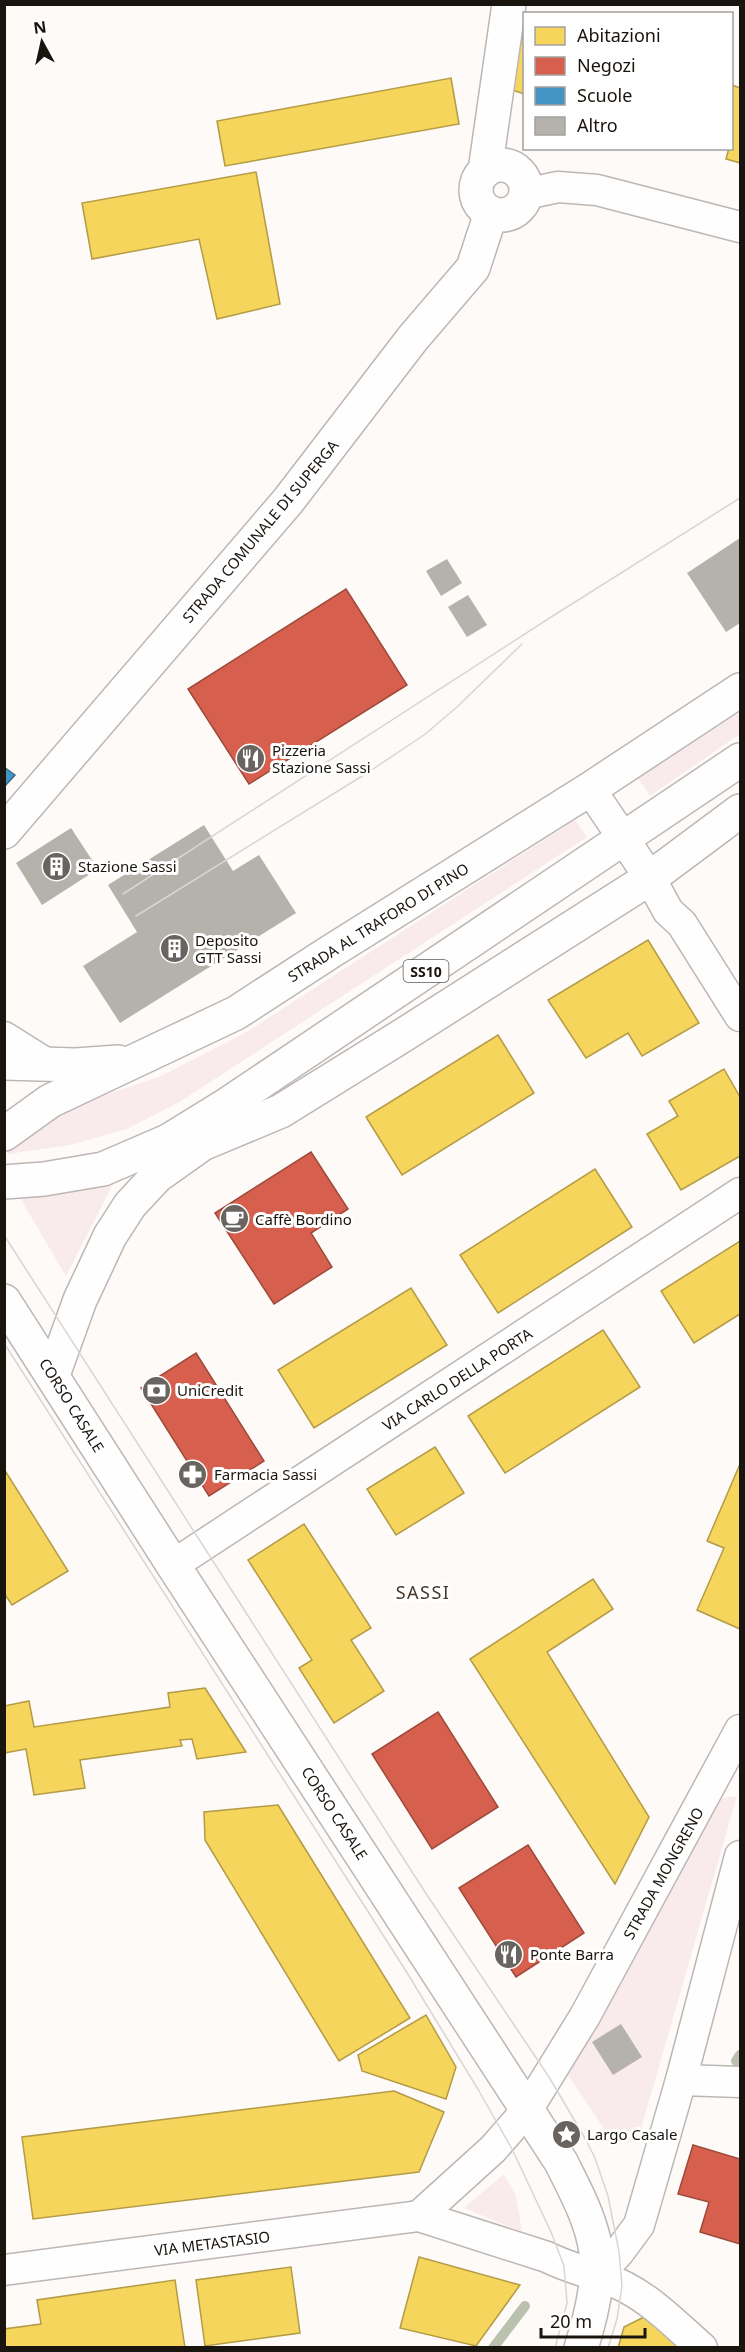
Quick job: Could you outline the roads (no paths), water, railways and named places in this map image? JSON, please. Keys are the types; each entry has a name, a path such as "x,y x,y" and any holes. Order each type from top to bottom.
{"main road":[{"path":"485,171 509,4"},
{"path":"499,165 513,168 523,179 525,194 517,210 500,215 491,213 480,206 476,193 477,181 485,171 499,165"},
{"name":"STRADA COMUNALE DI SUPERGA","path":"4,832 288,501 413,338 473,268 491,213"},
{"name":"STRADA AL TRAFORO DI PINO","path":"4,1134 50,1101 236,1013 590,789 741,690"},
{"name":"SS10","path":"4,1182 44,1179 103,1169 168,1141 228,1104 741,760"},
{"path":"143,1152 202,1144 281,1111 650,878 741,811"},
{"path":"4,1063 76,1065 140,1060"},
{"name":"SS10","path":"53,1375 80,1300 110,1236 130,1205 157,1176 202,1144 228,1104"},
{"name":"CORSO CASALE","path":"4,1301 561,2162 586,2215 596,2252 597,2276 581,2348"}],"street":[{"path":"525,194 558,187 597,190 741,227"},
{"path":"590,789 624,837 668,911 682,924 741,1016"},
{"path":"4,1037 47,1064"},
{"name":"VIA CARLO DELLA PORTA","path":"173,1565 741,1194"},
{"name":"STRADA MONGRENO","path":"527,2110 585,2016 741,1730"},
{"path":"597,2276 639,2225 681,2080 741,1856"},
{"path":"681,2080 741,2082"},
{"path":"419,2216 493,2149 527,2110"},
{"path":"419,2216 547,2257 564,2266 622,2286 639,2295 702,2348"},
{"name":"VIA METASTASIO","path":"4,2270 419,2216"}],"waterway":[{"path":"736,2061 740,2055"},
{"path":"493,2348 525,2306"}],"tram line":[{"path":"123,894 548,619 740,498"},
{"path":"136,916 367,773 424,735 457,707 522,644"},
{"path":"4,1235 425,1892 549,2077 586,2140 608,2196 619,2252 622,2286 617,2319 608,2348"},
{"path":"4,1343 406,1971 512,2149 551,2232 564,2266 567,2303 555,2348"}],"place":[{"name":"Pizzeria Stazione Sassi","path":"251,759"},
{"name":"Stazione Sassi","path":"57,866"},
{"name":"Deposito GTT Sassi","path":"174,949"},
{"name":"Caffè Bordino","path":"234,1219"},
{"name":"UniCredit","path":"156,1390"},
{"name":"Farmacia Sassi","path":"193,1474"},
{"name":"Ponte Barra","path":"509,1954"},
{"name":"Largo Casale","path":"566,2134"}],"district":[{"name":"SASSI","path":"423,1592"}]}
